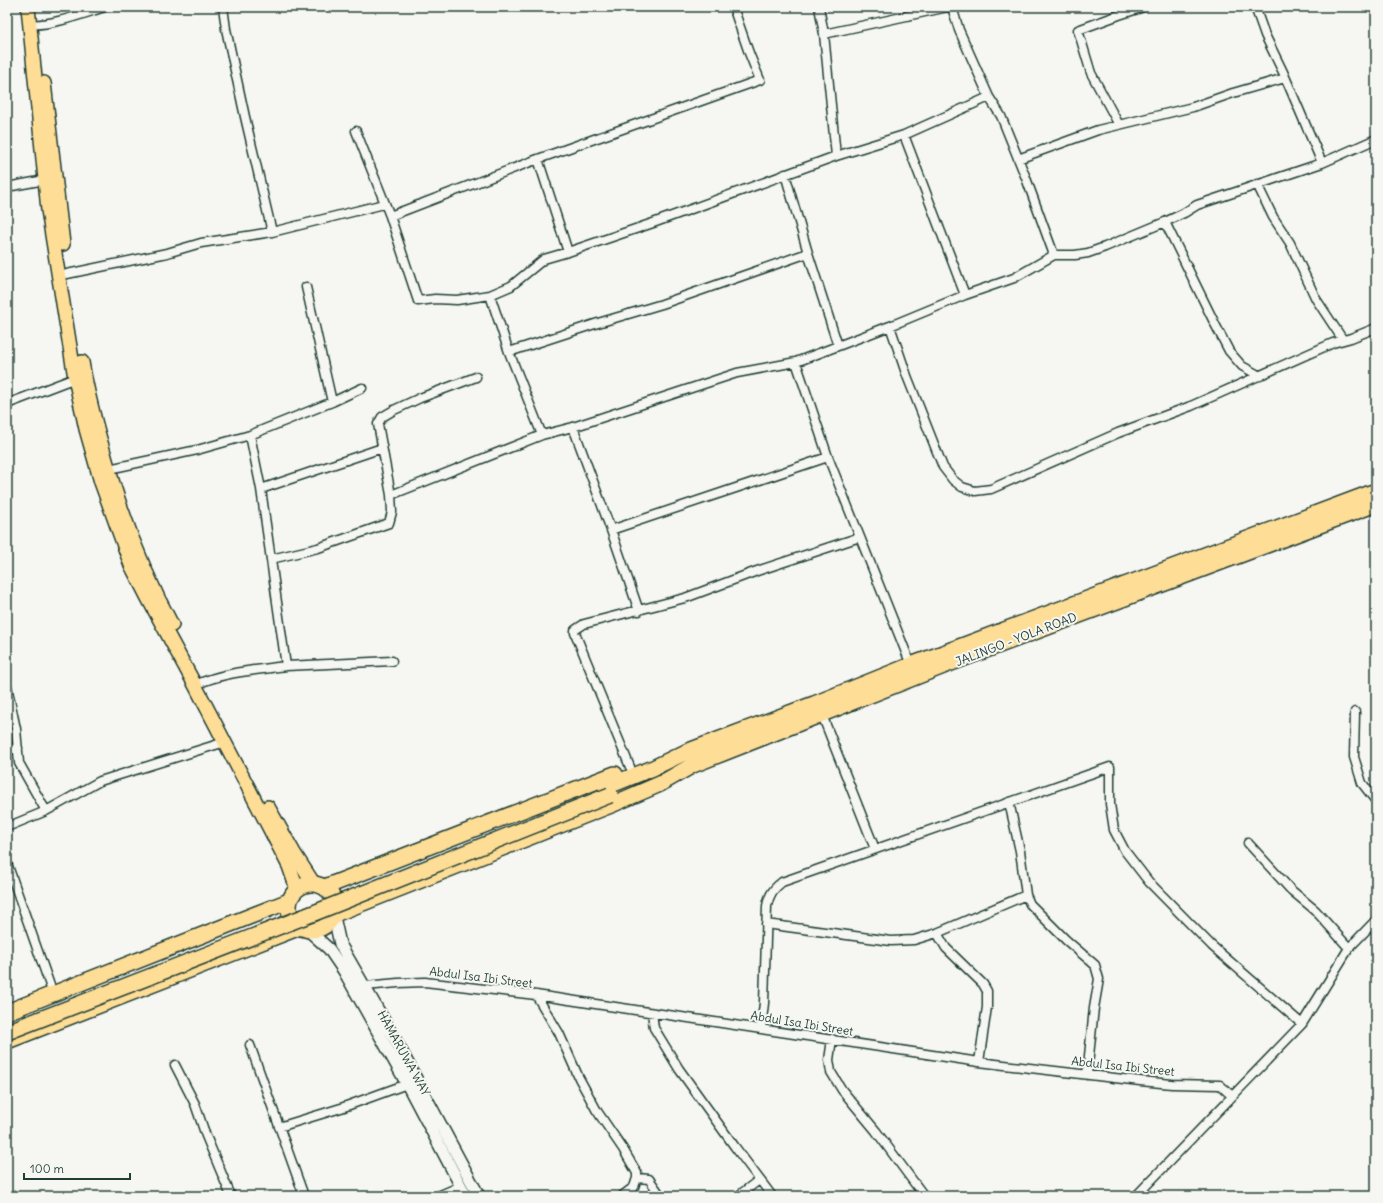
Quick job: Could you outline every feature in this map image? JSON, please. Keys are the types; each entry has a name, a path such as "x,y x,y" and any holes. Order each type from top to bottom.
{"highway":[{"path":"7,1022 608,791 656,777 690,758 814,704 911,665 1376,491"},
{"name":"JALINGO - YOLA ROAD","path":"334,916 660,784 690,758 822,715 953,662 1376,504"},
{"path":"7,1012 293,895 305,885 320,886 630,767 665,756 690,758"},
{"path":"7,1032 307,915 608,791"},
{"path":"293,895 289,909 290,916 294,922 304,928 318,930 327,925 334,916 336,905 330,892 320,886"},
{"path":"7,1041 304,928"}],"main road":[{"path":"28,7 33,24 50,179 60,227 67,274 86,429 101,482 131,565 148,598 199,683 304,869 320,886"},
{"path":"33,24 35,7"},
{"path":"50,179 48,210 80,377 129,533 147,576 199,683 225,742 289,866 293,895"},
{"path":"334,916 340,944 365,986 478,1196"},
{"name":"HAMARUWA WAY","path":"304,928 329,949 344,971 464,1191"}],"street":[{"path":"33,24 63,20 105,7"},
{"path":"223,7 238,88 272,232"},
{"path":"390,216 538,159 760,80 733,7"},
{"path":"819,7 824,34 836,156"},
{"path":"824,34 948,7"},
{"path":"952,7 960,30 989,97 1000,116 1026,178 1054,255"},
{"path":"1119,125 1091,73 1078,30 1144,7"},
{"path":"1255,7 1264,35 1285,78 1322,163"},
{"path":"1018,159 1098,130 1193,107 1233,93 1285,78"},
{"path":"356,131 390,216 418,301 435,299 457,300 490,295 511,286 544,258 568,252 653,223 836,156 904,135 989,97"},
{"path":"904,135 965,295"},
{"path":"391,495 542,435 573,427 736,373 796,362 965,295 1014,278 1054,255 1074,255 1088,252 1165,222 1197,205 1322,163 1376,139"},
{"path":"538,159 568,252"},
{"path":"785,174 808,253 838,346"},
{"path":"7,187 50,179"},
{"path":"1257,184 1273,217 1290,243 1316,300 1343,340"},
{"path":"67,274 166,253 201,243 272,232 384,204"},
{"path":"1165,222 1229,351 1242,366 1260,376"},
{"path":"509,352 662,304 808,253"},
{"path":"306,287 332,402"},
{"path":"490,295 509,352 542,435"},
{"path":"890,326 906,376 943,467 953,480 962,487 975,491 991,489 1118,433 1191,406 1332,343 1376,328"},
{"path":"796,362 828,457 911,665"},
{"path":"7,404 80,377"},
{"path":"271,559 318,548 389,522 392,512 391,495 378,424 382,417 420,398 476,377"},
{"path":"109,469 197,450 250,435 332,402 362,388"},
{"path":"573,427 639,611"},
{"path":"250,435 261,489 286,666"},
{"path":"261,489 382,448"},
{"path":"611,530 828,457"},
{"path":"630,767 575,630 584,624 685,598 757,571 860,537"},
{"path":"199,683 237,673 286,666 392,661"},
{"path":"7,686 16,729 19,763 46,811"},
{"path":"1355,712 1354,757 1362,783 1376,801"},
{"path":"822,715 875,849"},
{"path":"7,826 46,811 100,781 225,742"},
{"path":"7,750 18,748"},
{"path":"761,1029 764,1003 766,924 769,896 774,888 782,882 1110,767 1110,804 1114,830 1125,851 1149,882 1212,946 1302,1024"},
{"path":"1009,802 1020,851 1026,895 1030,904 1066,940 1095,965 1099,979 1086,1075"},
{"path":"1248,843 1291,890 1315,910 1349,948"},
{"path":"7,863 53,994"},
{"path":"766,924 891,940 914,940 937,934 1026,895"},
{"path":"1136,1196 1302,1024 1349,948 1376,920"},
{"path":"937,934 946,948 983,984 987,991 987,1007 979,1062"},
{"name":"Abdul Isa Ibi Street","path":"365,986 425,982 536,995 979,1062 1172,1084 1220,1085 1232,1096"},
{"path":"536,995 559,1033 579,1078 597,1111 623,1149 637,1173 634,1187 622,1196"},
{"path":"652,1013 654,1028 679,1069 703,1104 772,1196"},
{"path":"832,1039 829,1060 831,1072 842,1090 876,1131 924,1196"},
{"path":"250,1046 304,1196"},
{"path":"175,1064 195,1104 206,1136 231,1196"},
{"path":"279,1127 341,1108 406,1084"},
{"path":"637,1178 649,1179 661,1196"},
{"path":"738,1196 759,1180"},
{"path":"438,1196 464,1191"}]}
